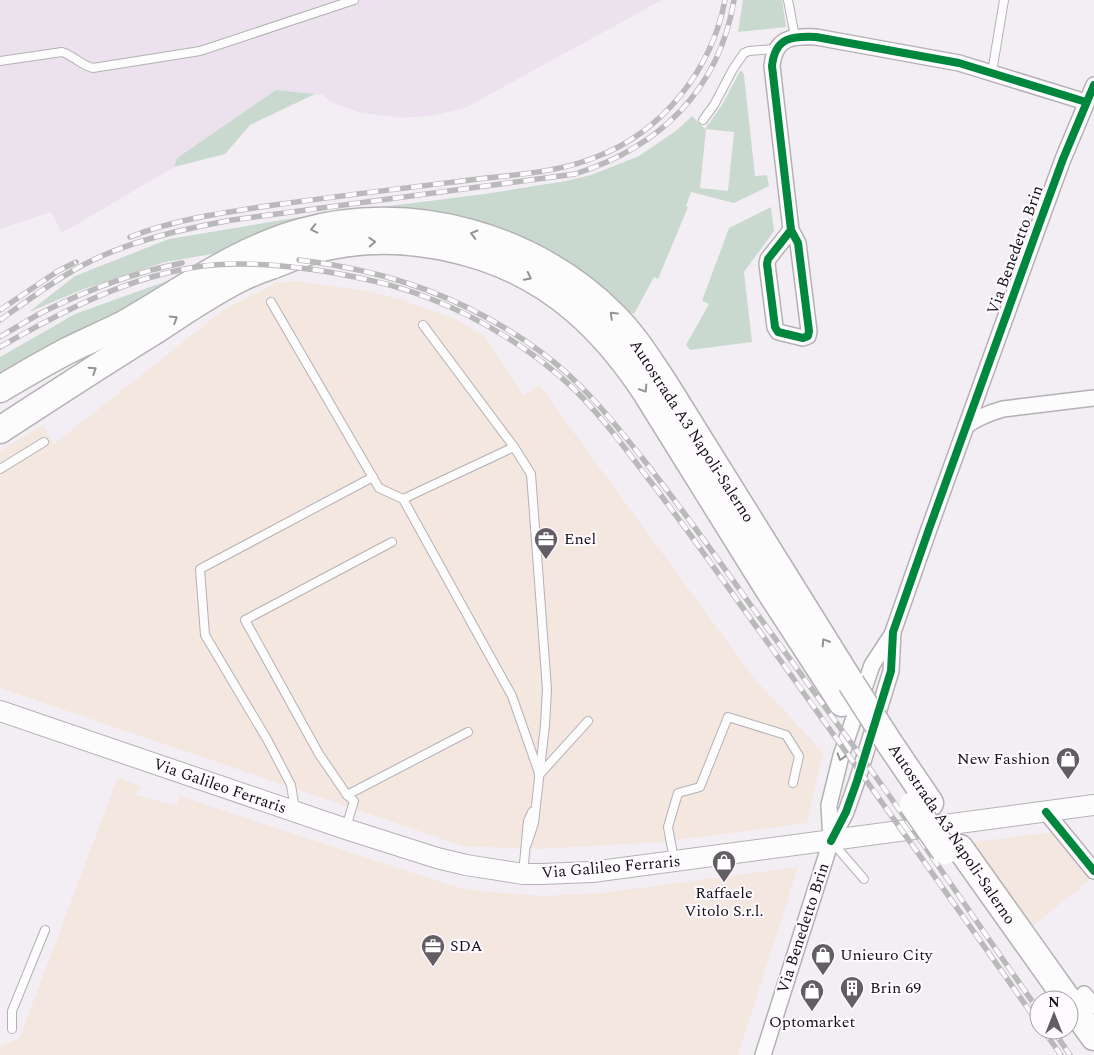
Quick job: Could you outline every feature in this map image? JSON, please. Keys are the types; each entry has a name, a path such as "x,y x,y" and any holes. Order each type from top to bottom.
{"highway":[{"name":"Autostrada A3 Napoli-Salerno","path":"127,335 243,277 301,254 337,245 375,241 420,243 469,253 512,269 536,282 576,310 595,327 626,363 765,584 847,693 1044,990"},
{"path":"0,389 66,351 127,335"},
{"path":"0,410 73,362 127,335"},
{"path":"0,430 127,335"},
{"name":"Autostrada A3 Napoli-Salerno","path":"953,850 1066,990"},
{"name":"Autostrada A3 Napoli-Salerno","path":"1079,1010 1094,1037"},
{"path":"1079,1040 1090,1055"}],"main road":[{"name":"Via Galileo Ferraris","path":"0,711 346,829 456,863 523,874 592,872 675,862 1094,805"}],"street":[{"path":"791,230 768,259 775,327 778,332 803,338 808,336 809,330 798,243 791,230 772,66 775,50 780,44 795,38 816,38 959,63 1086,102"},
{"name":"Via Benedetto Brin","path":"763,1055 831,841 829,805 841,756 872,664 893,632 1040,222 1094,85"},
{"path":"966,426 983,416 1003,409 1094,398"},
{"path":"831,841 846,812 882,702 891,671 893,632"},
{"path":"1046,812 1094,871"},
{"path":"1079,1001 1094,1006"}],"lane":[{"path":"0,61 62,52 93,68 200,51 354,0"},
{"path":"788,0 795,38"},
{"path":"992,72 1004,0"},
{"path":"703,120 717,100 733,69 744,53 749,51 775,50"},
{"path":"270,302 379,488 403,499 512,696 539,775"},
{"path":"423,325 514,447 531,474 547,689 534,822 526,844 523,874"},
{"path":"0,469 44,442"},
{"path":"403,499 514,447"},
{"path":"295,812 291,785 268,741 205,635 200,569 373,477"},
{"path":"346,829 354,801 347,795 319,754 245,620 392,542"},
{"path":"675,862 668,828 678,793 700,787 728,717 786,735 798,756 793,783"},
{"path":"539,775 588,721"},
{"path":"347,795 468,732"},
{"path":"831,841 864,879"},
{"path":"12,1029 12,1011 46,930"}],"shaded area":[{"path":"0,0 662,0 463,109 428,116 400,118 358,112 330,102 323,95 276,90 177,158 174,167 62,233 51,212 0,229"},
{"path":"743,0 782,0 786,27 738,32"},
{"path":"740,71 742,71 755,176 767,175 769,186 734,203 691,192 686,206 688,207 658,279 654,277 634,314 612,302 546,250 230,251 165,262 81,290 29,312 75,276 169,239 294,218 485,194 591,175 639,156 677,130 692,116 705,129 722,105","holes":["706,129 734,132 728,191 700,188"]},
{"path":"276,90 315,94 250,125 225,154 174,167 177,158"},
{"path":"771,207 774,231 744,272 752,342 690,350 686,345 709,304 702,301 729,228"},
{"path":"167,281 99,323 0,378 0,357 75,314"},
{"path":"294,281 360,290 399,299 453,318 485,336 524,396 539,385 753,677 823,753 807,823 661,842 537,849 463,846 0,688 0,451 44,425 53,445 226,308 276,283"},
{"path":"118,777 141,787 136,795 177,806 179,796 456,887 488,892 543,896 603,893 798,867 738,1055 0,1055 0,1047 20,1037"},
{"path":"1051,832 1091,879 1028,930 962,844"}],"railway":[{"path":"130,237 165,225 219,213 323,198 534,173 566,167 596,157 620,146 643,132 663,115 681,95 709,50 725,0"},
{"path":"0,320 45,288 81,266 127,246 161,235 232,220 575,174 606,162 634,148 659,131 681,111 700,87 715,61 726,32 734,0"},
{"path":"299,260 365,271 426,290 456,302 485,316 541,352 583,389 631,444 696,529 876,777 1029,997"},
{"path":"0,310 58,271 76,262"},
{"path":"0,337 47,310 96,288 147,271 182,263"},
{"path":"0,347 72,308 123,287 176,271 203,266 233,264 278,265 323,271 388,285 413,292 446,305 505,336 541,361 575,390 621,443 663,497 1029,1010"},
{"path":"1050,1040 1061,1055"},
{"path":"1060,1040 1070,1055"}],"cycle path":[{"path":"791,230 768,259 767,264 775,327 778,332 803,338 808,336 809,331 798,243 791,230 772,66 777,49 786,40 799,37 816,37 959,63 1086,102"},
{"path":"831,841 846,812 857,781 891,671 893,632 1063,159 1094,85"},
{"path":"1046,812 1094,871"}],"place":[{"name":"Enel","path":"546,560"},
{"name":"New Fashion","path":"1068,780"},
{"name":"Raffaele Vitolo S.r.l.","path":"724,883"},
{"name":"SDA","path":"433,967"},
{"name":"Unieuro City","path":"823,976"},
{"name":"Brin 69","path":"852,1009"},
{"name":"Optomarket","path":"812,1012"}]}
